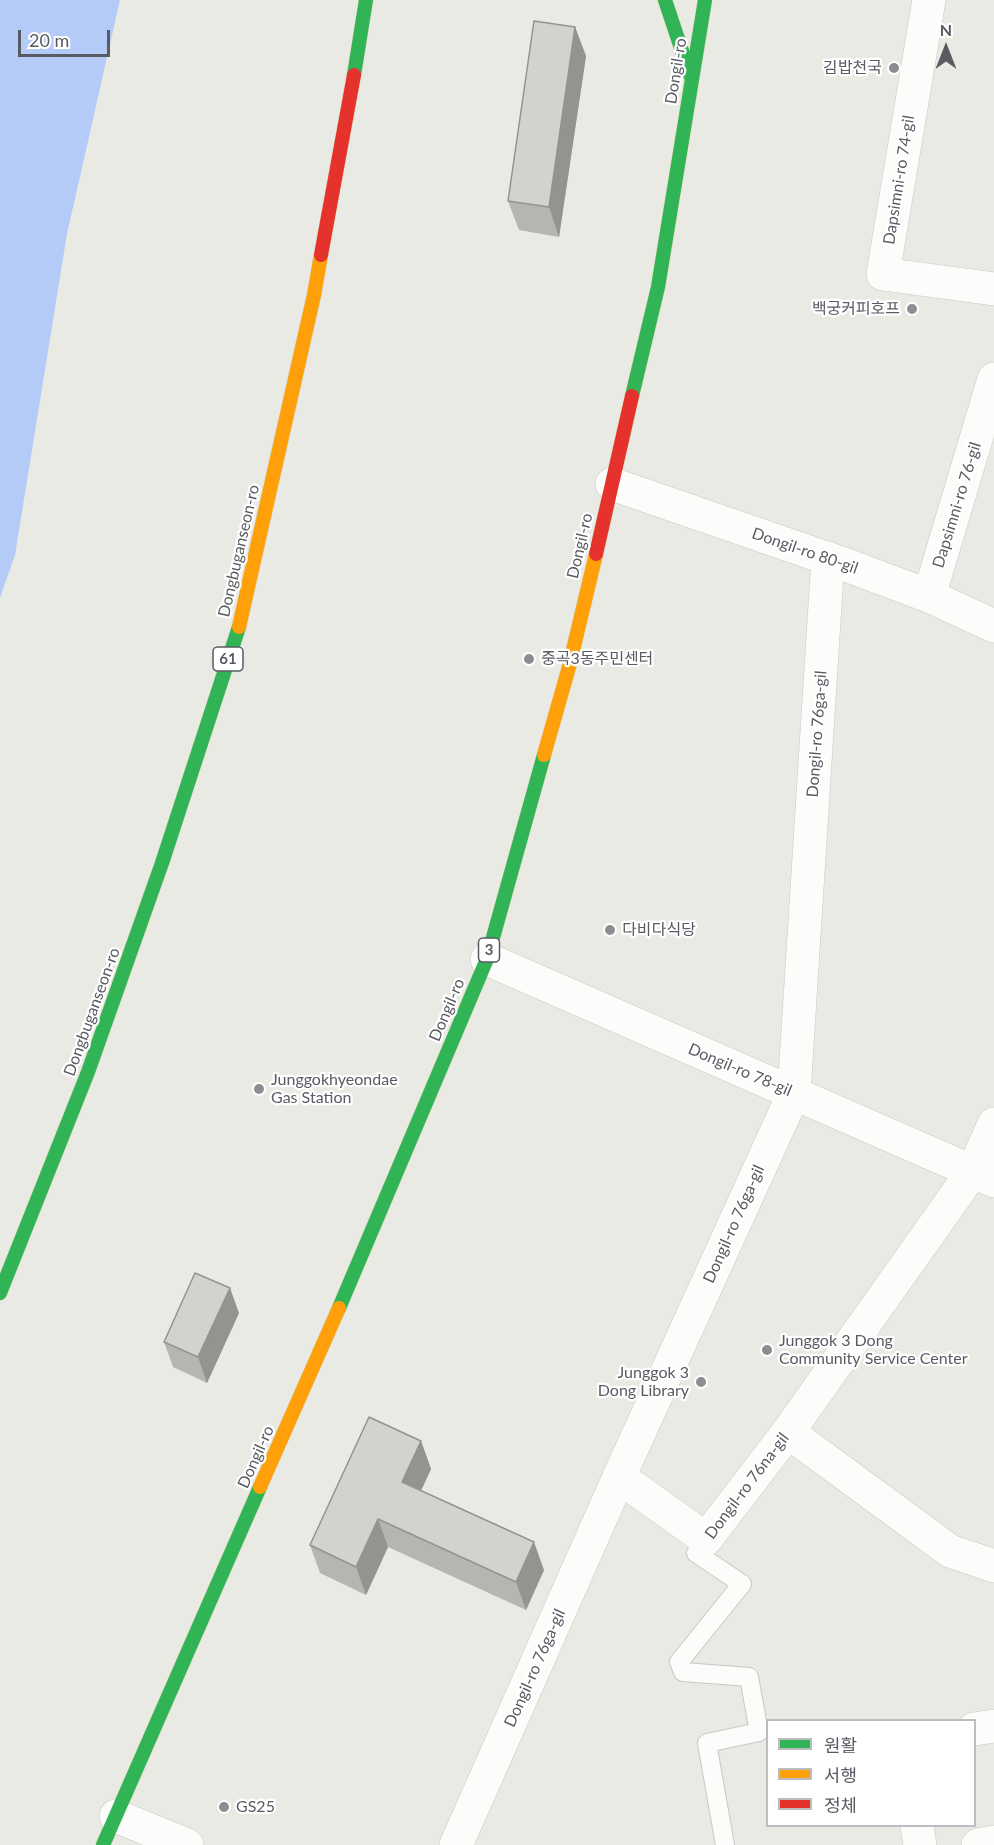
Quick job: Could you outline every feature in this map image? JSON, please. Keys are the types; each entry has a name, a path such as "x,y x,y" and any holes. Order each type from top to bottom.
{"main road":[{"name":"Dongbuganseon-ro","path":"0,1293 88,1072 162,862 240,623 314,295 348,113 366,0"},
{"path":"664,0 692,79"},
{"name":"Dongil-ro","path":"110,1831 367,1245 487,959 569,667 658,287 705,0"}],"street":[{"name":"Dapsimni-ro 74-gil","path":"929,0 883,274 982,287"},
{"name":"Dapsimni-ro 76-gil","path":"928,596 989,415 994,379"},
{"name":"Dongil-ro 80-gil","path":"612,484 828,558 928,596 994,626"},
{"name":"Dongil-ro 76ga-gil","path":"456,1845 794,1093 828,558"},
{"name":"Dongil-ro 78-gil","path":"487,959 983,1176"},
{"name":"Dongil-ro 76na-gil","path":"706,1539 983,1176 994,1124"},
{"path":"788,1432 950,1551 994,1566"},
{"path":"620,1477 706,1539"},
{"path":"976,1729 994,1726"},
{"path":"917,1827 920,1845"},
{"path":"110,1831 187,1845"},
{"path":"978,1845 994,1842"}],"lane":[{"name":"Dongil-ro 76na-gil","path":"706,1539 696,1552 742,1584 679,1662 683,1672 749,1677 759,1732 707,1743 725,1845"}],"water":[{"path":"0,0 120,0 67,234 15,555 0,598"}],"building":[{"path":"534,21 575,27 549,207 508,201"},
{"path":"195,1273 230,1288 198,1357 164,1342"},
{"path":"369,1417 421,1441 402,1482 534,1542 516,1582 378,1519 356,1567 310,1545"}],"traffic: fast":[{"path":"354,75 366,0"},
{"path":"665,0 690,75"},
{"path":"632,396 658,287 705,0"},
{"path":"0,1293 88,1072 162,863 239,627"},
{"path":"339,1308 487,959 544,755"},
{"path":"103,1845 260,1487"}],"traffic: slow":[{"path":"239,627 321,255"},
{"path":"544,755 569,667 596,554"},
{"path":"260,1487 339,1308"}],"traffic: jam":[{"path":"321,255 354,75"},
{"path":"596,554 632,396"}],"place":[{"name":"김밥천국","path":"894,68"},
{"name":"백궁커피호프","path":"912,309"},
{"name":"중곡3동주민센터","path":"529,659"},
{"name":"다비다식당","path":"610,930"},
{"name":"Junggokhyeondae Gas Station","path":"259,1089"},
{"name":"Junggok 3 Dong Community Service Center","path":"767,1350"},
{"name":"Junggok 3 Dong Library","path":"701,1382"},
{"name":"GS25","path":"224,1807"}]}
